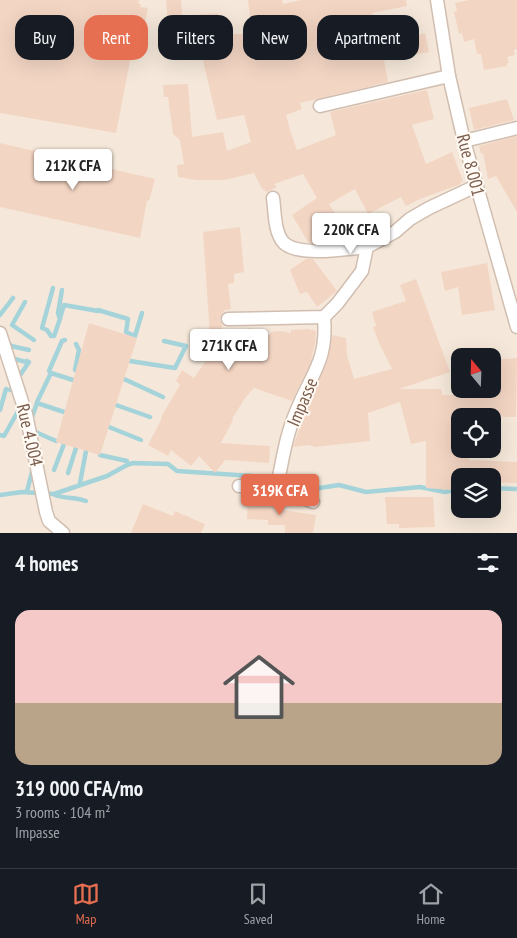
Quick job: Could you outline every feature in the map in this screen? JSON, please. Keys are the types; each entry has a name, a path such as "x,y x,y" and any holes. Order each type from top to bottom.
{"street":[{"name":"Rue 8.001","path":"437,0 449,76 464,141 517,328"},
{"path":"320,106 449,76"},
{"path":"464,141 517,128"},
{"path":"273,198 278,231 283,242 295,249 319,251 367,247 395,232 410,219 429,208 476,186"},
{"path":"228,319 324,317 337,304 362,272 367,247"},
{"name":"Impasse","path":"277,487 282,457 293,419 318,367 324,346 324,317"},
{"name":"Rue 4.004","path":"0,333 26,414 46,512 49,521 63,533"},
{"path":"239,486 277,487 313,502"}],"shaded area":[{"path":"0,0 517,0 517,533 0,533"}],"building":[{"path":"0,0 139,0 140,7 148,8 147,15 84,15 84,60 130,60 116,133 0,113"},
{"path":"166,0 181,0 182,15 167,15"},
{"path":"248,0 282,0 283,4 302,0 406,0 407,6 372,13 373,15 317,15 317,60 384,60 388,82 300,103 302,109 286,115 290,130 297,150 336,135 330,112 427,90 434,119 412,125 426,164 452,152 463,181 461,184 406,206 401,197 368,214 355,189 329,204 343,226 317,243 312,243 308,242 292,215 317,198 303,174 274,184 277,187 267,192 262,189 254,173 225,180 196,180 178,177 177,165 184,164 180,140 173,134 168,97 164,97 163,85 188,84 192,137 223,132 227,151 251,142 244,115 217,120 203,60 233,60 233,34 243,34 243,60 307,60 307,15 250,15"},
{"path":"469,0 517,0 517,49 514,50 515,55 507,57 509,63 507,63 507,66 484,70 481,54 477,54 474,39 464,42 462,33 459,34 454,12 457,11 455,3"},
{"path":"218,13 218,15 192,15"},
{"path":"425,33 429,52 419,54 419,35"},
{"path":"507,99 514,120 474,130 469,108"},
{"path":"517,136 517,212 496,176 488,179 483,153 481,154 479,146"},
{"path":"0,143 155,179 149,201 147,200 140,238 0,207"},
{"path":"240,227 244,272 234,274 234,283 228,284 231,309 225,310 221,316 220,340 244,346 248,328 270,335 271,332 291,333 291,330 308,329 316,331 315,344 310,364 292,401 254,388 245,398 232,419 221,443 270,446 269,463 225,460 215,473 199,456 191,466 171,450 168,456 148,445 161,417 180,385 176,381 182,370 194,378 211,353 202,349 204,334 210,336 203,232"},
{"path":"306,259 313,259 337,291 317,307 307,292 300,294 290,270"},
{"path":"487,263 495,310 462,315 458,287 445,291 441,272"},
{"path":"416,279 450,372 399,389 441,389 442,395 451,395 451,398 501,398 501,359 517,358 516,417 501,417 501,408 451,408 451,458 517,462 517,483 501,482 501,468 451,468 451,490 426,488 426,441 411,444 400,402 368,413 370,441 315,447 309,445 293,447 304,415 328,359 332,335 346,338 347,355 354,379 392,369 373,327 376,326 372,312 406,301 400,285"},
{"path":"89,323 137,338 100,455 56,442"},
{"path":"248,497 283,500 283,510 316,515 313,533 285,533 285,525 268,525 268,520 247,519"},
{"path":"385,497 433,497 435,527 399,528 399,524 387,524"},
{"path":"143,504 173,516 175,511 205,524 201,533 131,533"}],"waterway":[{"path":"53,288 42,328 47,330 51,336 54,336 60,319 58,313 62,290"},
{"path":"0,315 13,298"},
{"path":"25,302 12,325 34,340"},
{"path":"60,318 64,305 98,310 128,319 126,332 135,336 142,313"},
{"path":"49,371 62,341 65,340"},
{"path":"7,341 11,346 29,350"},
{"path":"130,361 175,368 186,346 164,341"},
{"path":"75,370 79,350 76,344"},
{"path":"0,355 27,361"},
{"path":"10,390 29,362"},
{"path":"37,402 51,373 73,380"},
{"path":"124,379 163,397"},
{"path":"0,410 6,389"},
{"path":"31,420 37,403 64,412"},
{"path":"116,405 150,417"},
{"path":"0,435 4,436 21,406"},
{"path":"109,427 141,440"},
{"path":"31,430 56,441"},
{"path":"54,470 64,444"},
{"path":"68,473 76,448"},
{"path":"80,483 86,451"},
{"path":"100,455 127,461"},
{"path":"0,495 22,492 54,494 107,476 133,463 168,464 177,471 252,476 268,482"},
{"path":"27,491 33,468"},
{"path":"294,489 307,490 339,485 366,492 420,487 445,492 451,491"},
{"path":"501,488 517,489"},
{"path":"55,495 86,501"}]}
